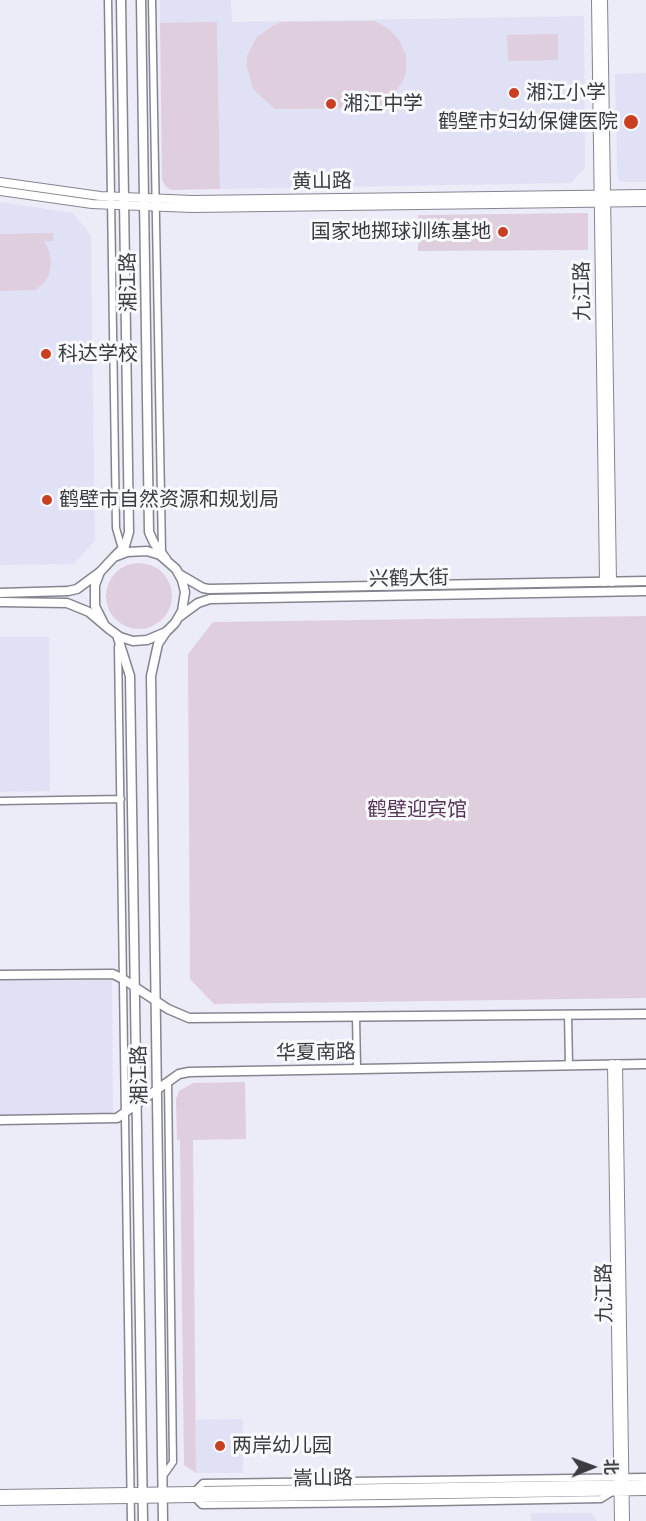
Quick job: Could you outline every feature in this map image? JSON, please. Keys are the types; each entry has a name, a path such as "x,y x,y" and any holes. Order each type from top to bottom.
{"main road":[{"name":"湘江路","path":"121,0 129,532 122,549"},
{"name":"湘江路","path":"141,0 149,532 164,556"},
{"path":"0,593 77,589 100,572 122,549"},
{"path":"0,602 68,603 89,612 117,635 127,639 140,641 166,632 179,617 183,605 184,592 179,574 164,556 154,552 141,550 114,557"},
{"path":"100,572 95,585 94,599 97,612 104,624"},
{"name":"兴鹤大街","path":"179,574 209,589 646,581"},
{"name":"兴鹤大街","path":"179,617 198,603 210,599 646,591"},
{"name":"湘江路","path":"164,1521 151,676 158,644 166,632"},
{"name":"湘江路","path":"117,635 130,676 143,1521"},
{"name":"华夏南路","path":"0,975 113,974 180,1016 189,1018 646,1014"},
{"name":"华夏南路","path":"0,1120 113,1119 180,1074 189,1072 646,1064"}],"street":[{"path":"108,0 116,528 122,549"},
{"path":"152,0 154,202 164,556"},
{"name":"九江路","path":"596,0 602,198 608,582"},
{"name":"九江路","path":"602,198 603,0"},
{"name":"黄山路","path":"0,182 112,201"},
{"name":"黄山路","path":"0,191 144,202 602,198 646,194"},
{"name":"黄山路","path":"602,198 646,202"},
{"path":"117,635 131,1521"},
{"path":"0,801 121,799"},
{"path":"568,1014 569,1065"},
{"path":"356,1016 357,1069"},
{"name":"九江路","path":"615,1064 619,1521"},
{"path":"162,1476 173,1462 168,1082"},
{"path":"195,1494 203,1483 620,1486 646,1477"},
{"name":"嵩山路","path":"0,1494 163,1495 646,1484"},
{"name":"九江路","path":"620,1486 625,1521"},
{"name":"嵩山路","path":"620,1486 646,1491"},
{"name":"嵩山路","path":"0,1501 130,1495"}],"shaded area":[{"name":"湘江中学","path":"160,0 231,0 232,22 584,16 585,168 571,183 220,189 217,23 160,23"},
{"name":"鹤壁市妇幼保健医院","path":"646,73 646,182 619,181 615,74"},
{"name":"科达学校","path":"0,202 73,213 91,235 95,540 74,564 0,565"},
{"path":"0,637 49,637 50,791 0,792"},
{"path":"112,979 113,1114 0,1115 0,980"},
{"name":"两岸幼儿园","path":"243,1419 243,1473 196,1473 196,1420"},
{"path":"531,1513 591,1513 597,1521 531,1521"}],"green space":[{"path":"375,21 390,30 399,40 406,55 406,72 403,81 394,94 382,103 381,108 275,109 253,89 247,67 247,56 257,37 274,25 282,22"},
{"path":"217,22 220,189 171,190 162,180 160,23"},
{"path":"558,34 558,60 508,61 507,35"},
{"name":"国家地掷球训练基地","path":"588,213 588,250 418,251 418,215"},
{"path":"53,233 54,241 44,241 51,263 49,275 44,283 35,290 0,291 0,234"},
{"path":"139,563 152,566 162,573 169,583 172,596 169,609 162,619 152,626 139,629 126,626 116,619 109,609 106,596 109,583 116,573 126,566"},
{"name":"鹤壁迎宾馆","path":"646,616 646,998 214,1004 190,979 188,654 213,622"},
{"path":"245,1082 246,1139 193,1140 196,1473 184,1465 180,1140 177,1140 176,1099 179,1091 193,1083"}],"place":[{"name":"湘江小学","path":"514,93"},
{"name":"湘江中学","path":"331,104"},
{"name":"鹤壁市妇幼保健医院","path":"631,122"},
{"name":"国家地掷球训练基地","path":"503,232"},
{"name":"科达学校","path":"46,354"},
{"name":"鹤壁市自然资源和规划局","path":"47,500"},
{"name":"两岸幼儿园","path":"220,1446"}]}
